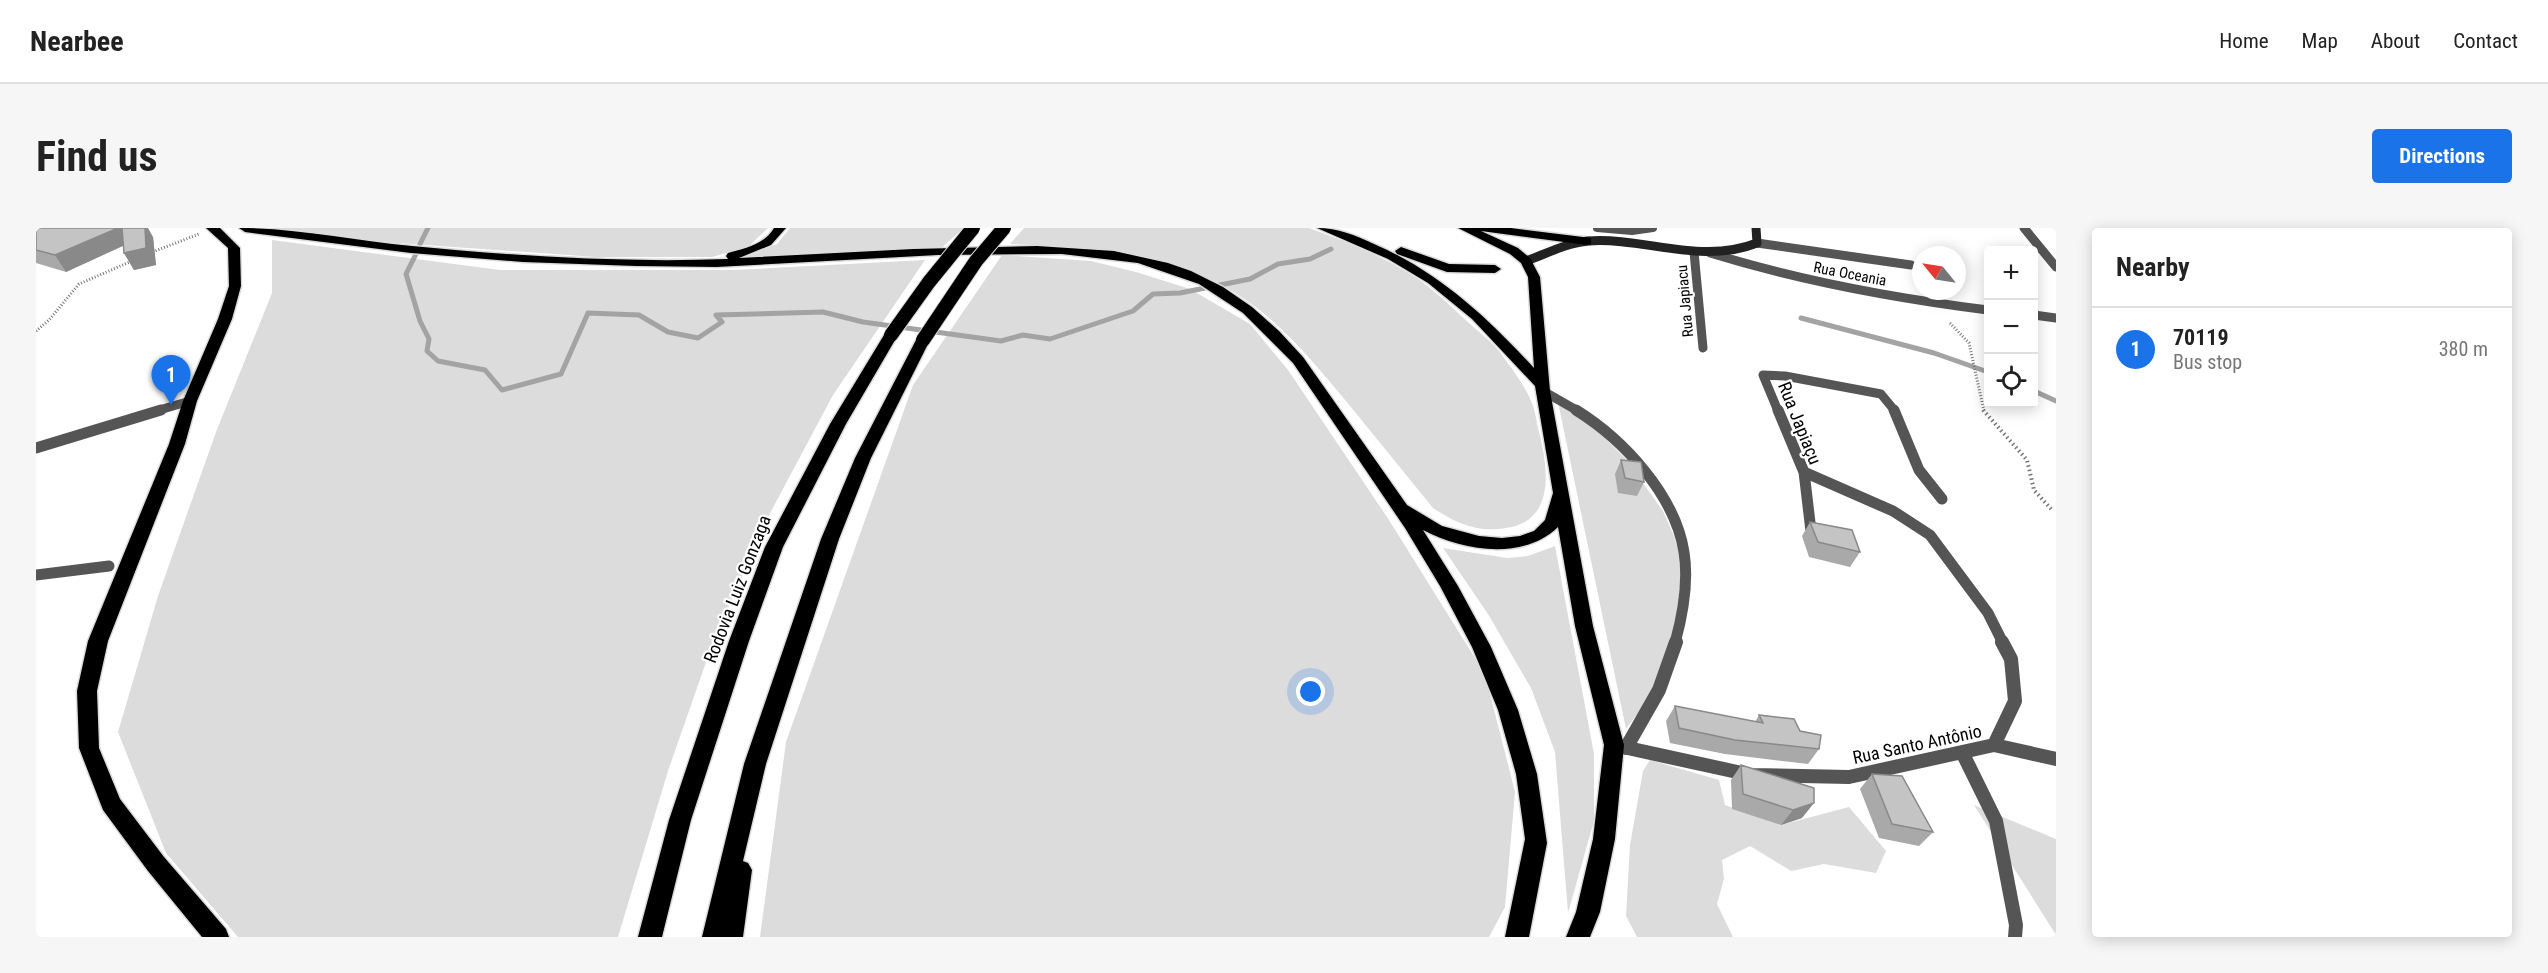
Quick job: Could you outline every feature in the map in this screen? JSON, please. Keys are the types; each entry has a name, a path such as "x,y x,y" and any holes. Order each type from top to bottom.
{"highway":[{"path":"245,228 332,242 430,252 562,260 695,263 919,252 1071,251 1117,256 1157,265 1195,278 1248,309 1281,340 1298,360 1392,493 1460,608 1493,672 1527,764 1537,842 1516,937"},
{"path":"695,263 730,257 750,250 771,240 780,228"},
{"name":"Rodovia Luiz Gonzaga","path":"650,937 680,820 739,641 774,547 838,424 891,335 929,282 974,228"},
{"path":"714,937 755,764 830,539 863,458 923,340 976,261 1004,228"},
{"path":"1323,228 1380,252 1431,279 1469,309 1543,388"},
{"path":"1350,228 1430,264 1466,269 1495,268"},
{"path":"1464,228 1514,251 1526,261 1534,277 1543,388 1584,626 1620,746 1604,839 1588,912 1578,937"},
{"path":"1482,228 1587,241"},
{"path":"213,229 222,234 234,248 235,286 225,319 190,401 177,444 98,641 87,691 89,747 111,804 156,864 217,937"},
{"path":"1416,271 1448,275 1526,261"},
{"path":"1392,493 1413,517 1435,530 1461,539 1489,544 1515,542 1537,535 1551,524 1557,510 1560,488"},
{"path":"731,937 755,764"}],"street":[{"path":"1756,228 1757,243"},
{"path":"2024,228 2056,267"},
{"path":"1526,261 1587,241 1710,253 1748,248 1757,243 1911,265"},
{"name":"Rua Japiacu","path":"1694,252 1703,348"},
{"name":"Rua Oceania","path":"1710,253 1788,276 1930,303 1984,309"},
{"path":"2038,316 2056,318"},
{"name":"Rua Japiaçu","path":"1811,531 1804,472 1763,375 1785,376 1881,394 1894,410 1919,470 1942,499"},
{"path":"1543,388 1593,422 1618,444 1659,495 1680,534 1685,597 1676,636 1650,709 1620,746"},
{"path":"36,448 190,401"},
{"name":"Rua Santo Antônio","path":"1620,746 1751,775 1849,777 1994,745 2015,701 2011,659 1988,613 1930,535 1893,511 1804,472"},
{"path":"36,575 109,566"},
{"path":"1994,745 2056,759"},
{"path":"1962,752 1996,821 2016,925 2015,937"}],"lane":[{"path":"1597,228 1622,231 1642,231 1653,228"}],"path":[{"path":"144,256 213,229"},
{"path":"36,331 49,320 80,284 133,261"},
{"path":"1930,303 1969,343 1979,380 1982,409 2027,460 2034,490 2052,510"}],"shaded area":[{"path":"268,228 768,228 748,247 712,257 596,257 340,239"},
{"path":"790,228 964,228 940,249 740,259 777,244"},
{"path":"1024,228 1309,228 1394,264 1431,288 1489,340 1521,382 1534,407 1542,443 1546,474 1541,503 1534,515 1522,523 1506,528 1476,528 1450,518 1433,508 1355,412 1290,338 1253,305 1233,291 1211,280 1164,263 1112,253 1010,244"},
{"path":"272,240 500,270 735,270 925,260 833,395 768,517 712,645 668,771 618,937 238,937 166,853 118,732 158,596 216,432 272,293"},
{"path":"1002,255 1091,261 1190,289 1250,324 1288,370 1389,520 1485,674 1515,792 1505,907 1489,937 760,937 786,742 913,385"},
{"path":"1558,402 1588,421 1626,459 1663,511 1674,536 1685,573 1683,606 1663,680 1626,729"},
{"path":"1555,546 1594,754 1594,821 1568,913 1555,752 1531,688 1488,614 1443,548 1507,558 1528,556"},
{"path":"1650,760 1719,780 1725,805 1781,825 1849,807 1886,851 1876,873 1824,864 1791,871 1750,846 1722,860 1724,879 1717,904 1733,937 1637,937 1626,916 1630,845 1643,771"},
{"path":"1974,805 2056,839 2056,935"}],"building":[{"path":"36,228 118,228 55,255 36,250"},
{"path":"122,228 145,228 146,248 124,253"},
{"path":"1621,460 1641,462 1644,482 1625,478"},
{"path":"1810,522 1852,530 1860,552 1818,542"},
{"path":"1675,706 1763,723 1759,715 1794,719 1800,731 1821,735 1819,749 1735,740 1679,728"},
{"path":"1741,765 1814,788 1814,803 1793,810 1743,794"},
{"path":"1872,774 1902,776 1933,832 1892,824"}],"waterway":[{"path":"420,244 428,228"},
{"path":"416,254 406,274 420,321 429,339 427,351 438,361 485,370 502,390 561,374 588,313 639,315 668,332 698,338 722,322 716,315 823,312 863,322 1001,341 1023,335 1050,339 1133,311 1153,294 1180,293 1250,279 1278,264 1310,259 1331,249"},
{"path":"1801,318 1934,353 1984,371"},
{"path":"2038,393 2056,401"}],"place":[{"name":"70119","path":"171,405"}]}
